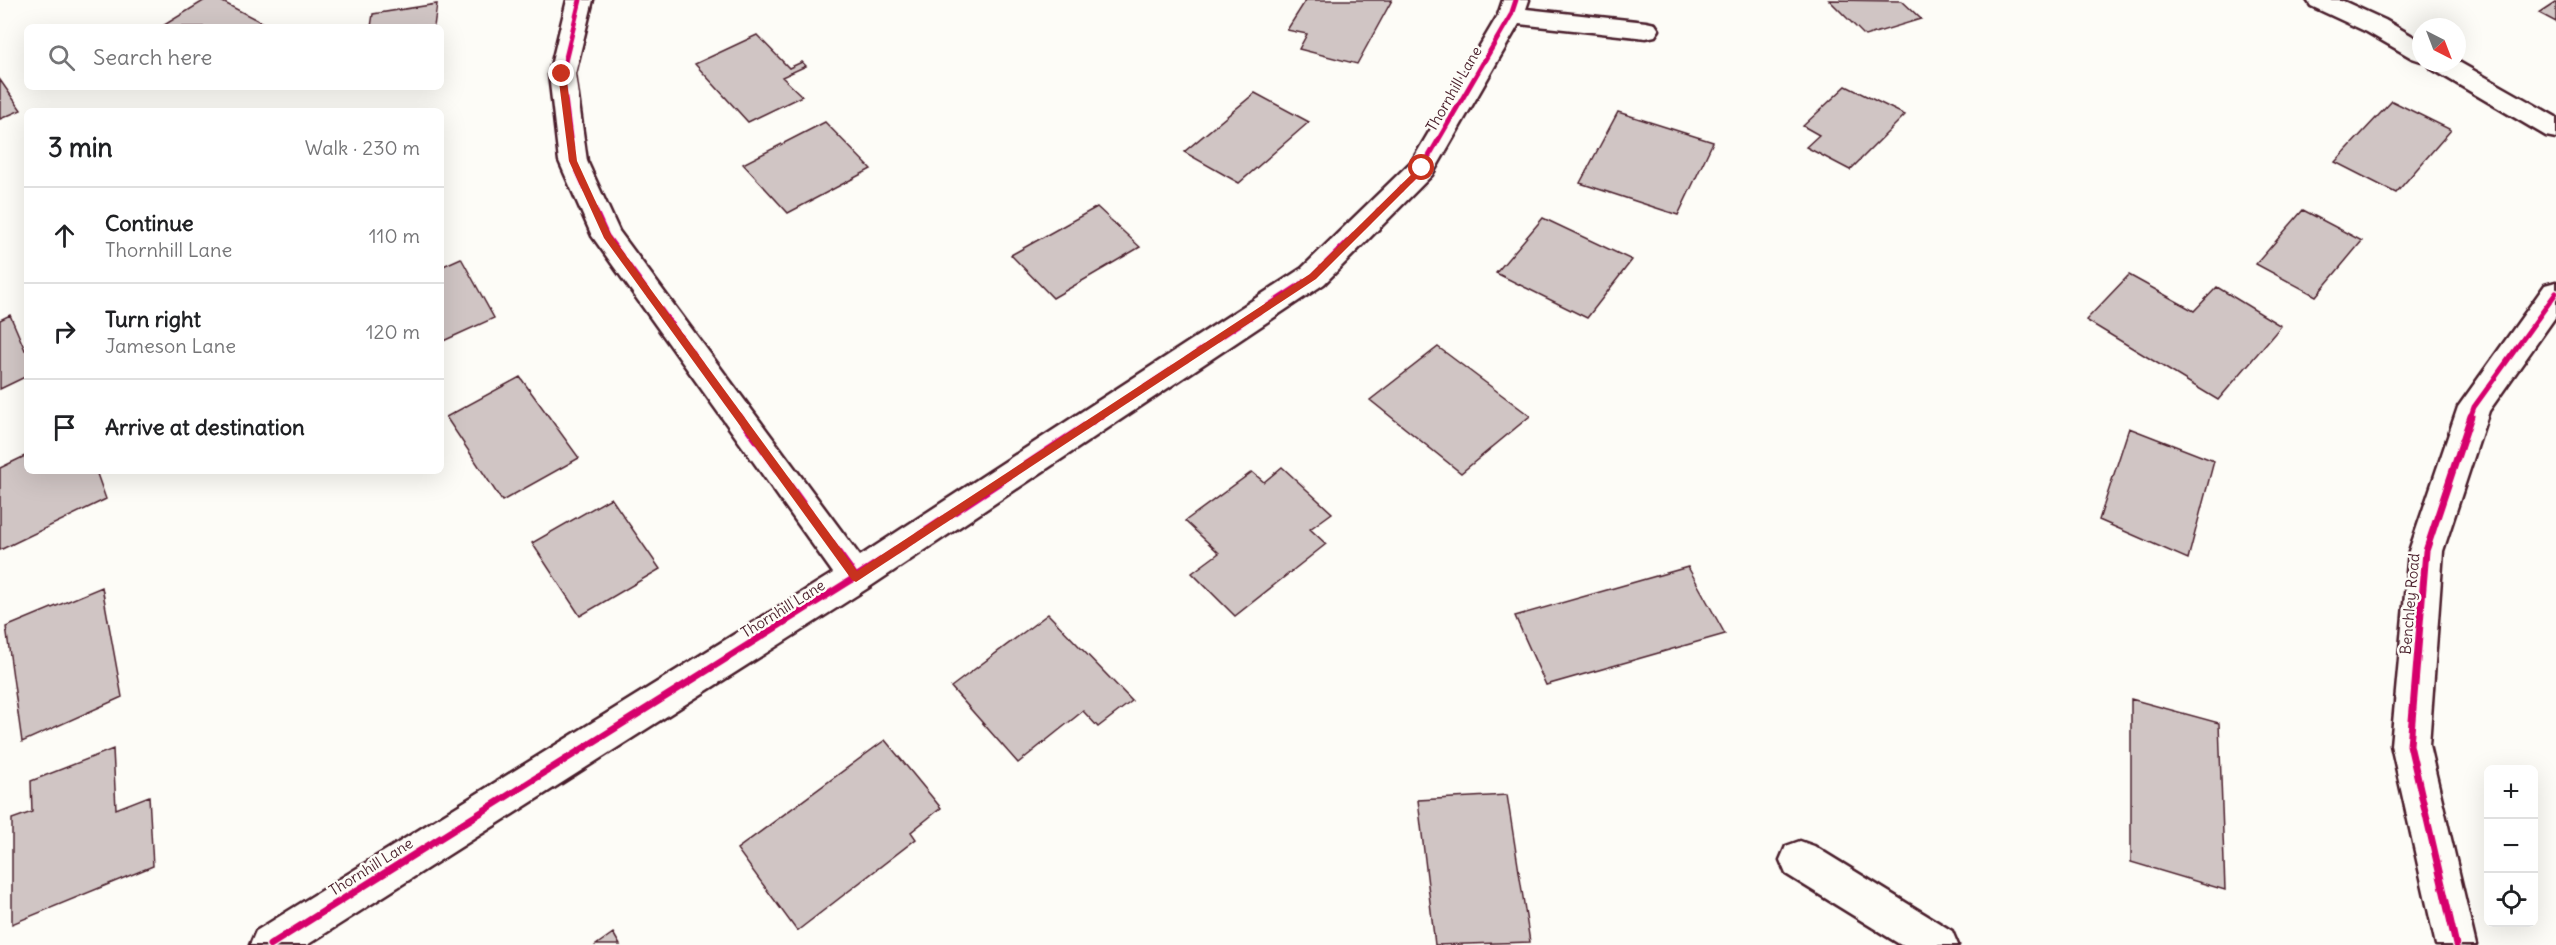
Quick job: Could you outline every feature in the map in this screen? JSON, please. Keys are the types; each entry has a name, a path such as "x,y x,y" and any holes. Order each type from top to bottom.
{"street":[{"path":"580,0 562,74 573,161 608,236 856,577"},
{"path":"2320,0 2376,26 2412,47"},
{"path":"1514,8 1646,30"},
{"name":"Thornhill Lane","path":"270,945 856,577 1313,276 1422,168 1514,8"},
{"path":"2457,72 2556,129"},
{"name":"Benchley Road","path":"2456,945 2410,745 2426,551 2474,408 2556,293"},
{"path":"1800,860 1938,945"}],"building":[{"path":"205,0 219,0 261,22 257,24 166,24"},
{"path":"1306,0 1392,0 1357,64 1299,49 1307,34 1287,30"},
{"path":"1829,0 1902,1 1921,19 1865,36"},
{"path":"2556,2 2556,22 2539,13"},
{"path":"437,4 434,24 371,24 373,14"},
{"path":"757,35 789,68 802,62 806,66 782,77 802,96 748,122 695,64"},
{"path":"0,80 21,110 0,119"},
{"path":"1846,86 1905,115 1850,170 1806,147 1819,135 1803,126"},
{"path":"1255,93 1309,122 1239,183 1184,152"},
{"path":"2392,101 2451,130 2396,193 2335,162"},
{"path":"1618,112 1713,142 1678,215 1580,183"},
{"path":"825,122 871,169 788,213 743,164"},
{"path":"1097,207 1140,247 1053,298 1011,255"},
{"path":"2303,210 2362,241 2316,296 2256,264"},
{"path":"1543,218 1632,260 1587,318 1496,273"},
{"path":"461,258 494,318 444,341 444,266"},
{"path":"2129,275 2194,311 2217,287 2281,326 2218,400 2086,320"},
{"path":"10,315 24,348 24,377 0,389 0,320"},
{"path":"1438,347 1530,416 1461,473 1370,400"},
{"path":"520,377 579,458 502,501 446,417"},
{"path":"2129,428 2214,461 2188,559 2099,520"},
{"path":"24,456 24,474 97,474 106,499 0,550 0,468"},
{"path":"1282,467 1332,513 1310,529 1326,544 1235,616 1192,573 1219,553 1185,521 1252,472 1264,482"},
{"path":"611,498 660,569 580,616 532,543"},
{"path":"1688,567 1725,634 1546,685 1515,616"},
{"path":"102,587 122,697 22,742 6,627"},
{"path":"1048,614 1132,701 1098,727 1083,711 1018,763 951,687"},
{"path":"2131,699 2219,723 2225,890 2131,862"},
{"path":"885,740 941,808 911,832 916,839 797,931 737,849"},
{"path":"113,749 116,809 149,796 153,866 12,924 12,819 32,812 31,781"},
{"path":"1507,795 1530,942 1435,945 1418,800"},
{"path":"613,933 620,945 596,945"}],"cycle path":[{"path":"580,0 562,74 573,161 607,236 856,577"},
{"path":"270,945 856,577 1313,276 1422,168 1511,15 1516,0"},
{"path":"2456,945 2410,745 2426,551 2474,407 2556,293"}],"route":[{"path":"562,74 573,161 608,236 856,577 1313,276 1422,168"}]}
